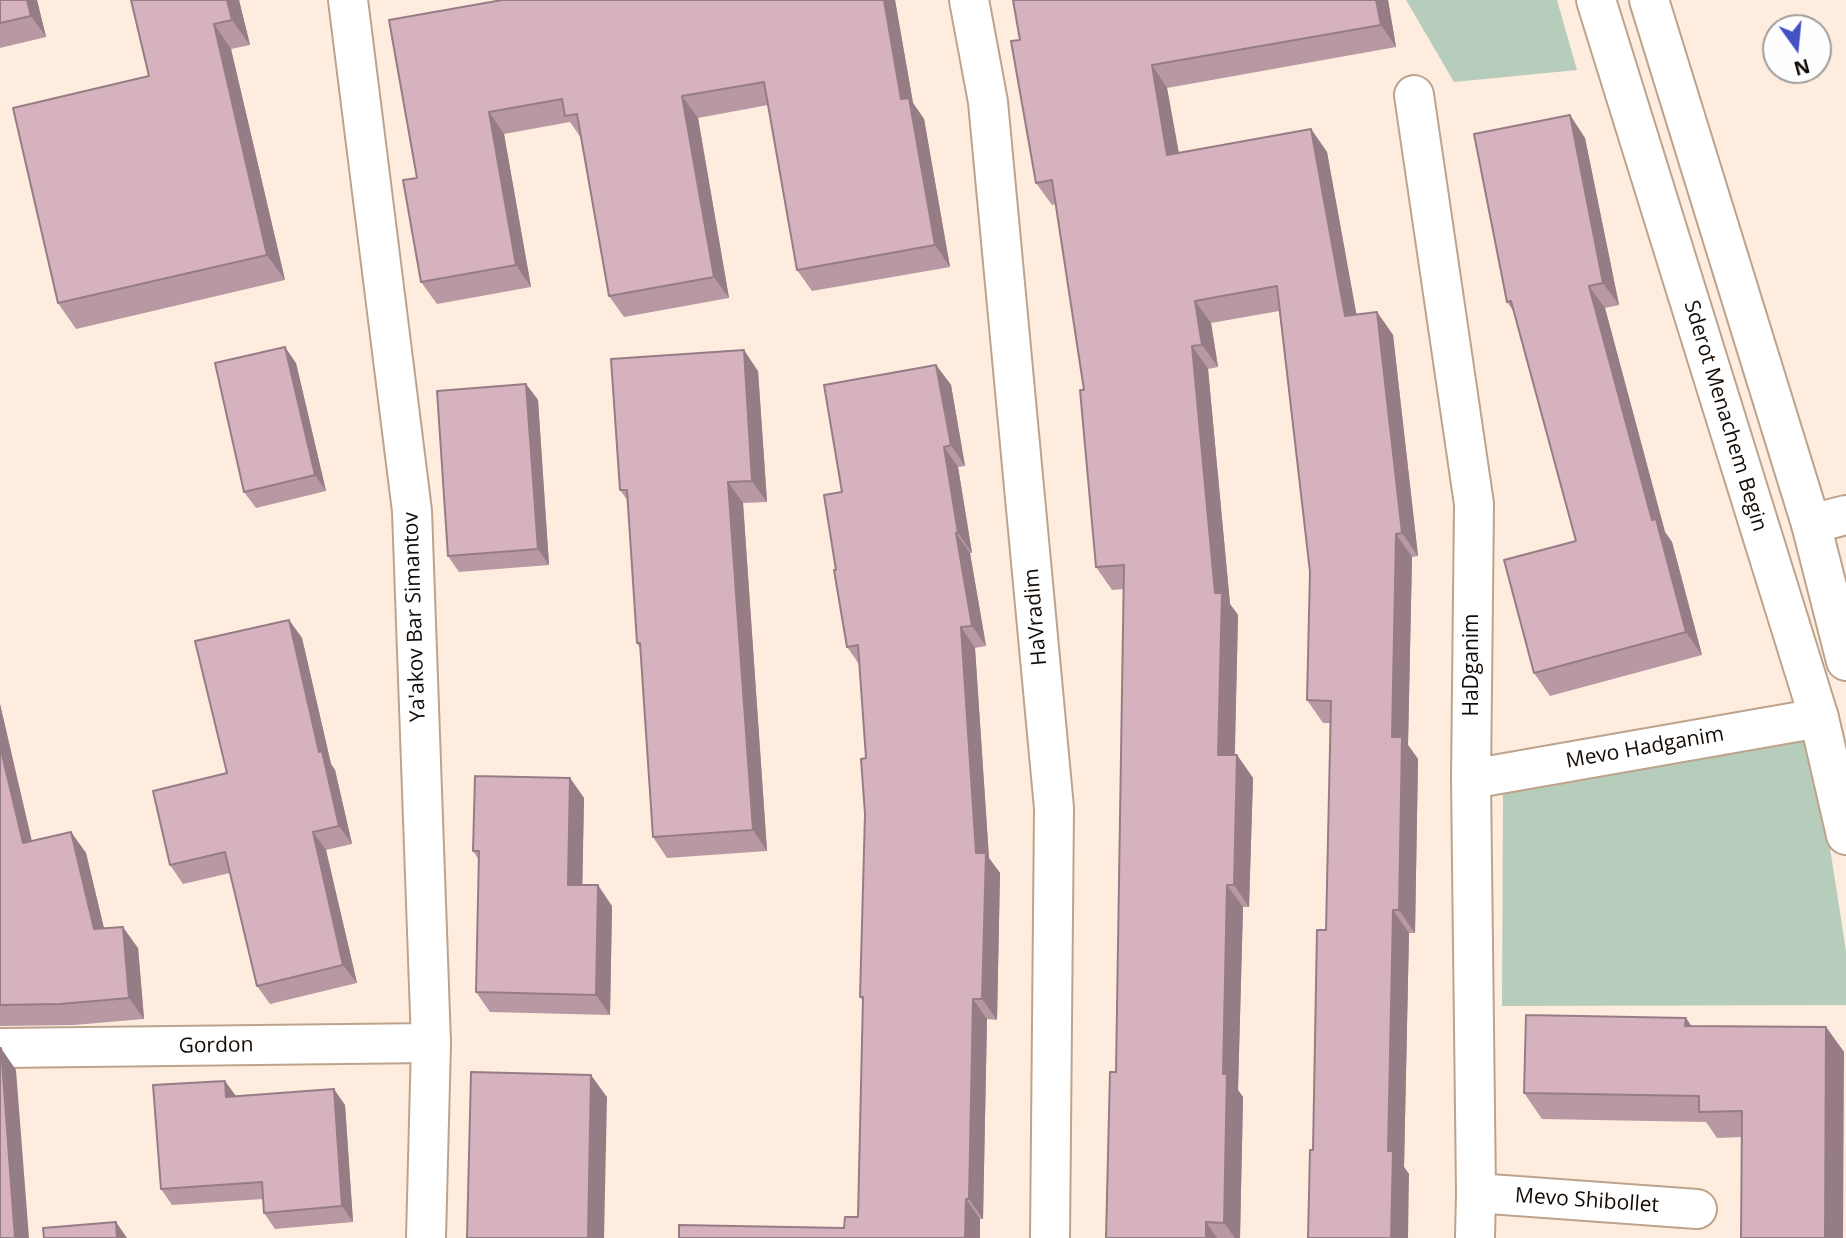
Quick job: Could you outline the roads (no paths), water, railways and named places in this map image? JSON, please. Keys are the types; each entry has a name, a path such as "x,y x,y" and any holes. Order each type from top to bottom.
{"street":[{"name":"Ya'akov Bar Simantov","path":"348,0 412,511 431,1043 426,1238"},
{"name":"HaVradim","path":"969,0 988,102 1054,807 1050,1238"},
{"name":"Sderot Menachem Begin","path":"1596,0 1819,718 1846,835"},
{"path":"1649,0 1828,519 1846,661"},
{"name":"HaDganim","path":"1414,95 1474,504 1471,779 1475,1238"},
{"name":"Mevo Hadganim","path":"1471,779 1819,718"},
{"name":"Gordon","path":"0,1048 431,1043"},
{"name":"Mevo Shibollet","path":"1476,1193 1697,1209"}]}
